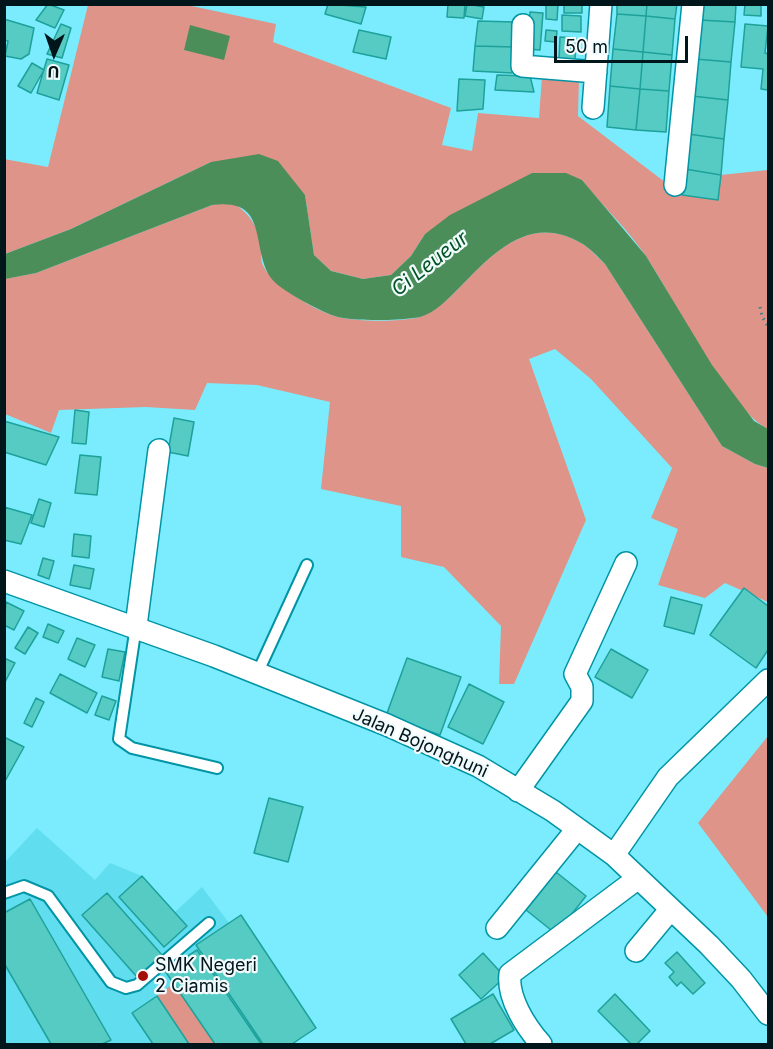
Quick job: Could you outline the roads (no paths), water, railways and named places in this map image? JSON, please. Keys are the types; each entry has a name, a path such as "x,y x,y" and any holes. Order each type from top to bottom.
{"street":[{"path":"593,108 601,4"},
{"path":"675,185 693,4"},
{"path":"523,25 522,66 596,72"},
{"path":"136,626 159,450"},
{"path":"518,791 582,701 582,687 575,674 626,563"},
{"name":"Jalan Bojonghuni","path":"4,581 136,626 387,725 478,766 554,811 614,855 733,971 768,1014"},
{"path":"614,855 668,777 768,680"},
{"path":"497,928 577,829"},
{"path":"530,1040 512,993 510,974 637,879"},
{"path":"636,951 670,910"}],"lane":[{"path":"257,674 307,565"},
{"path":"136,626 119,739 132,748 217,768"},
{"path":"4,893 24,886 48,896 111,982 126,988 137,985 209,923"}],"water":[{"path":"190,25 230,36 224,60 184,50"},
{"name":"Ci Leueur","path":"259,154 278,161 305,195 314,255 331,271 363,279 391,275 411,256 425,234 450,215 532,173 566,173 582,180 646,256 712,365 754,421 768,429 768,468 755,464 722,446 605,264 584,245 563,235 545,232 514,241 499,250 436,309 420,317 402,319 366,320 338,317 292,295 271,278 265,266 251,216 243,209 230,205 212,205 36,273 5,279 5,254 71,229 211,162"}],"place":[{"name":"SMK Negeri 2 Ciamis","path":"143,976"}]}
